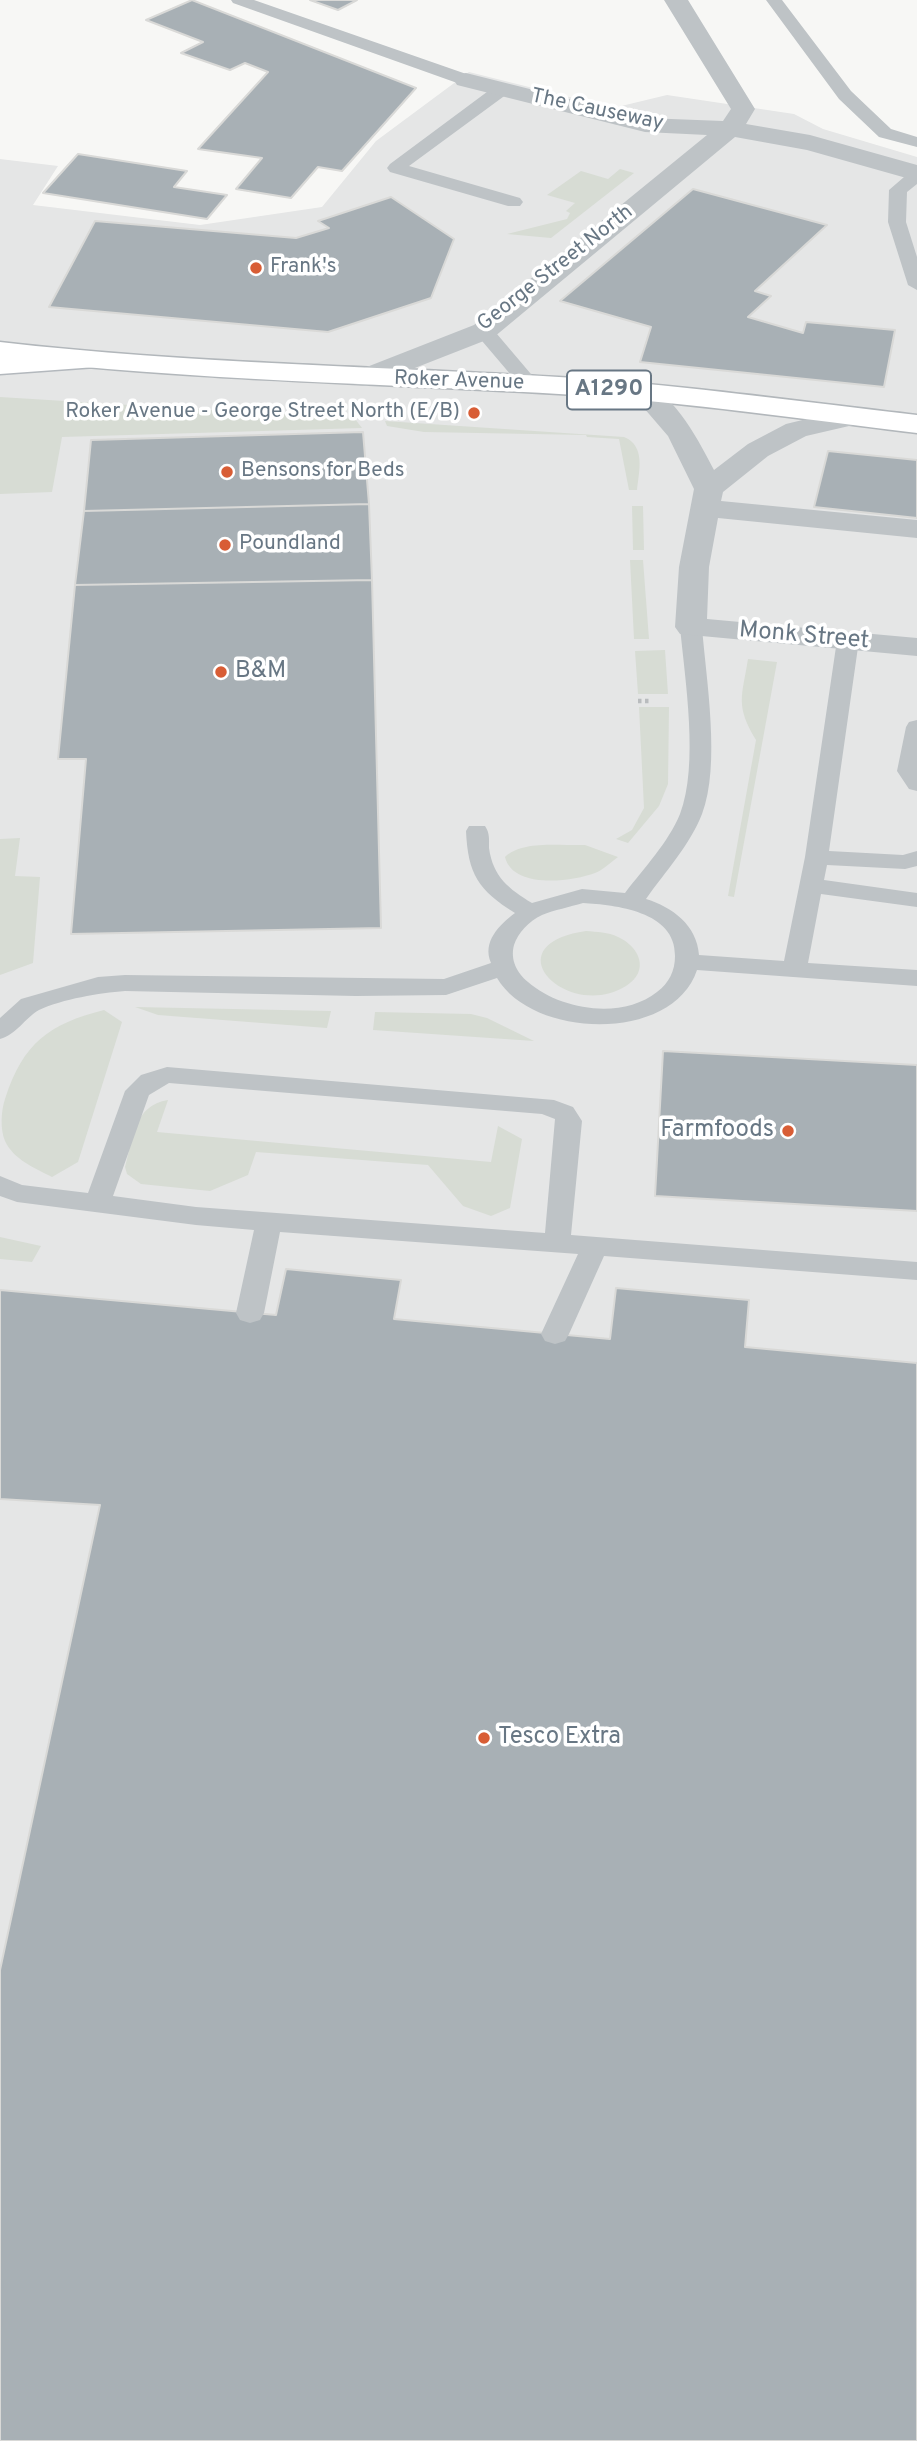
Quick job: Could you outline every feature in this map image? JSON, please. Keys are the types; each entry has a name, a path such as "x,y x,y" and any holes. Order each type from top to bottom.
{"main road":[{"name":"Roker Avenue","path":"0,350 86,361 364,378 529,384 645,393 916,422"},
{"path":"0,366 86,361"}],"street":[{"path":"676,0 743,109 730,129"},
{"name":"The Causeway","path":"466,80 645,125 730,129 810,143 917,174"},
{"name":"George Street North","path":"364,378 484,331 730,129"},
{"path":"645,393 681,433 707,498 694,567 691,626"},
{"path":"707,498 758,450 796,430 852,417"},
{"path":"707,498 917,530"},
{"name":"Monk Street","path":"691,626 917,647"}],"lane":[{"path":"239,0 466,80"},
{"path":"774,0 845,95 885,133 917,142"},
{"path":"501,90 396,168 514,202"},
{"path":"917,174 898,190 897,222 917,285"},
{"path":"484,331 529,384"},
{"path":"631,902 673,845 692,812 700,773 691,626"},
{"path":"795,968 817,857 848,640"},
{"path":"917,727 908,771 917,784"},
{"path":"477,831 478,857 492,888 529,911"},
{"path":"817,857 905,862 917,858"},
{"path":"811,885 917,900"},
{"path":"582,896 631,902 665,917 682,933 689,953 687,973 674,991 652,1006 624,1015 591,1017 559,1012 531,1001 511,984 502,968 500,945 510,926 529,911 553,901 582,896"},
{"path":"688,962 917,978"},
{"path":"0,1031 30,1006 98,985 125,982 342,988 446,987 502,968"},
{"path":"98,1203 138,1091 150,1081 167,1075 545,1106 564,1113 569,1121 558,1243"},
{"path":"0,1185 17,1193 195,1216 917,1271"},
{"path":"250,1313 269,1221"},
{"path":"555,1334 595,1247"}],"shaded area":[{"path":"469,72 613,108 667,95 794,114 823,129 917,157 917,2441 0,2441 0,159 58,166 33,205 200,225 322,207 376,141"},
{"path":"620,169 634,173 551,238 507,234 567,219 570,213 566,211 575,203 547,195 581,171 608,179"},
{"path":"0,397 355,419 362,428 62,437 52,492 0,494"},
{"path":"385,421 624,437 636,446 640,460 637,490 629,490 619,439 586,435 424,432 387,426"},
{"path":"632,506 643,506 644,550 633,550"},
{"path":"630,560 643,560 649,639 634,639"},
{"path":"665,650 668,694 638,694 635,651"},
{"path":"748,659 777,662 734,897 728,896 756,740 745,718 742,701"},
{"path":"639,707 669,707 668,784 659,806 628,843 616,839 632,830 644,808"},
{"path":"20,838 15,876 40,877 33,963 0,975 0,839"},
{"path":"585,845 618,857 595,873 572,879 544,880 519,874 510,867 505,857 531,846"},
{"path":"586,931 614,935 626,941 637,953 640,967 638,973 626,986 604,995 582,995 563,988 548,977 541,964 544,951 558,939"},
{"path":"135,1007 331,1011 327,1028 158,1015"},
{"path":"104,1010 122,1022 78,1162 52,1177 26,1163 9,1148 2,1126 5,1099 20,1063 41,1039 68,1022"},
{"path":"375,1012 471,1014 487,1018 534,1041 373,1030"},
{"path":"168,1100 157,1132 491,1162 498,1126 522,1139 510,1208 491,1216 463,1206 428,1165 256,1152 248,1175 210,1191 141,1184 127,1174 125,1167 133,1135 148,1109"},
{"path":"0,1237 41,1246 32,1262 0,1259"}],"building":[{"path":"192,0 416,88 342,171 318,167 291,198 236,189 262,158 198,149 268,72 245,63 230,70 181,53 203,42 146,20"},
{"path":"310,0 357,0 338,10"},
{"path":"78,154 187,171 174,187 227,195 207,219 43,193"},
{"path":"693,189 827,225 755,291 771,296 748,317 803,333 806,322 895,330 884,387 640,362 651,327 560,301"},
{"name":"Frank's","path":"391,197 454,239 431,298 328,332 49,307 95,221 296,238 329,228 318,221"},
{"name":"Bensons for Beds","path":"363,432 369,504 84,511 91,440"},
{"path":"828,451 917,460 917,518 814,507"},
{"name":"Poundland","path":"369,504 372,580 75,585 84,511"},
{"name":"B&M","path":"372,580 381,928 71,934 86,759 58,759 75,585"},
{"name":"Farmfoods","path":"663,1051 917,1065 917,1211 655,1196"},
{"name":"Tesco Extra","path":"286,1269 401,1280 394,1319 610,1339 616,1288 749,1300 745,1347 917,1363 917,2441 0,2441 0,1970 100,1505 0,1499 0,1290 276,1315"}],"place":[{"name":"Frank's","path":"256,268"},
{"name":"Roker Avenue - George Street North (E/B)","path":"474,413"},
{"name":"Bensons for Beds","path":"227,472"},
{"name":"Poundland","path":"225,545"},
{"name":"B&M","path":"221,672"},
{"name":"Farmfoods","path":"788,1131"},
{"name":"Tesco Extra","path":"484,1738"}]}
